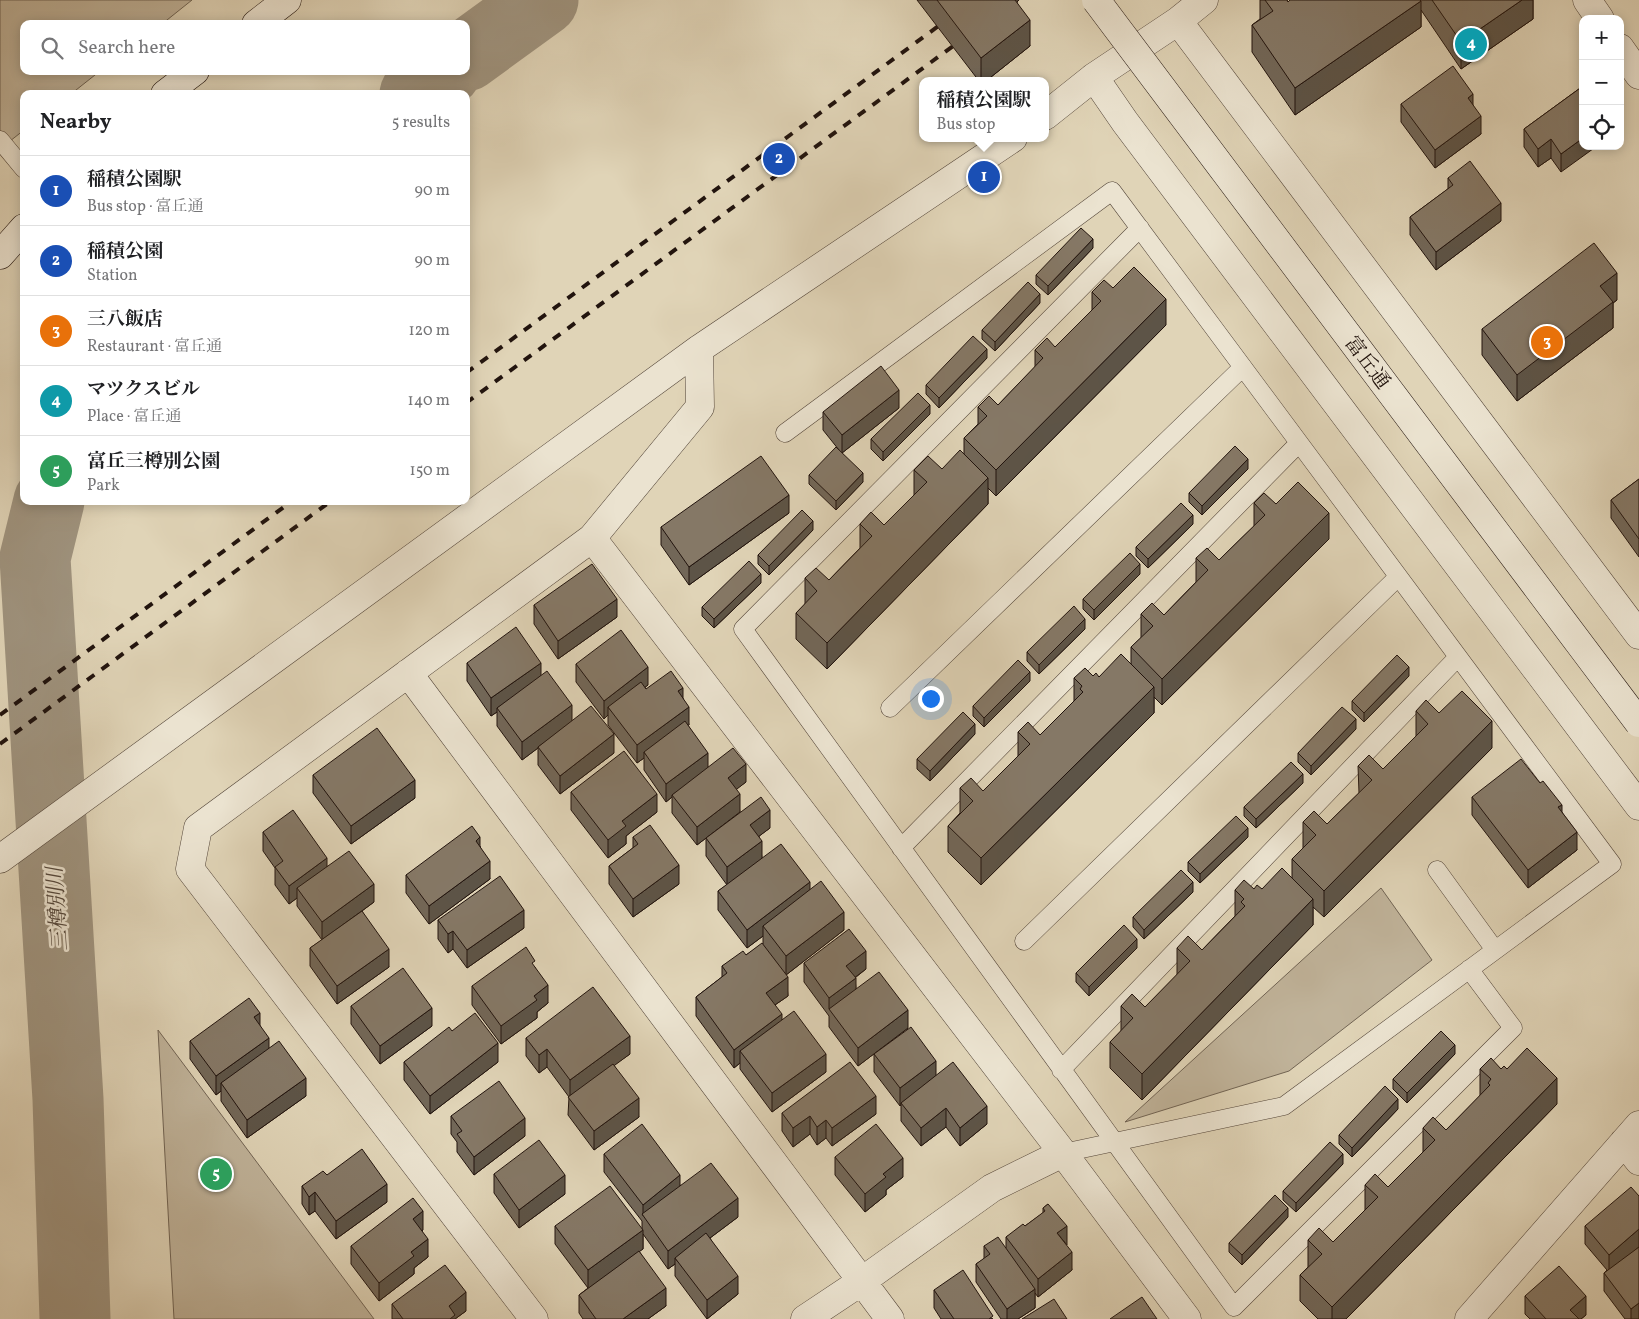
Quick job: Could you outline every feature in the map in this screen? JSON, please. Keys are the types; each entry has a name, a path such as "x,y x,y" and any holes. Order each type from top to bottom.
{"street":[{"path":"261,20 287,0"},
{"name":"富丘通","path":"1096,0 1639,723"},
{"path":"1049,113 1094,77 1178,21 1204,0"},
{"path":"1587,0 1597,15"},
{"path":"1178,21 1639,635"},
{"path":"1624,54 1639,75"},
{"path":"170,90 189,75"},
{"path":"1094,77 1137,138 1639,806"},
{"path":"0,859 698,349 1007,142"},
{"path":"0,255 20,232"},
{"path":"534,1319 190,869 198,828 592,538 700,407 698,349"},
{"path":"592,538 1063,1153 1187,1319"},
{"path":"408,673 890,1319"},
{"path":"1469,1319 1634,1143"},
{"path":"805,1319 862,1281 992,1188 1063,1153"}],"lane":[{"path":"0,140 20,164"},
{"path":"785,433 1112,190 1612,864 1284,1106 1063,1153"},
{"path":"1140,228 742,629 1234,1307 1514,1028 1469,969"},
{"path":"890,708 1243,367"},
{"path":"901,848 1300,443"},
{"path":"1024,941 1398,577"},
{"path":"1061,1070 1458,658"},
{"path":"1437,870 1495,950"}],"shaded area":[{"path":"0,0 192,0 167,20 20,20 20,75 95,75 76,90 20,90 20,133 0,149"},
{"path":"1381,888 1432,960 1289,1071 1125,1122"},
{"path":"158,1030 374,1319 174,1319"}],"building":[{"path":"937,0 1015,0 1030,20 981,58"},
{"path":"1265,0 1287,0 1288,2 1290,0 1421,1 1295,88 1252,25 1273,11"},
{"path":"1432,0 1522,0 1461,42"},
{"path":"1453,66 1473,94 1468,98 1481,116 1435,150 1401,104"},
{"path":"1579,89 1579,141 1561,154 1551,139 1538,149 1524,129"},
{"path":"1470,161 1501,203 1436,252 1410,217 1453,185 1448,178"},
{"path":"1081,228 1093,239 1048,286 1036,275"},
{"path":"1594,243 1617,273 1600,286 1613,302 1517,375 1482,329"},
{"path":"1134,267 1166,299 996,470 964,438 987,416 978,407 989,396 998,405 1043,358 1035,350 1047,338 1055,347 1101,301 1092,292 1104,280 1113,288"},
{"path":"1028,282 1040,294 995,342 982,330"},
{"path":"973,336 987,349 939,398 926,385"},
{"path":"881,366 899,390 842,435 823,412"},
{"path":"918,393 930,405 883,452 871,439"},
{"path":"1235,446 1248,459 1202,506 1189,493"},
{"path":"836,447 863,473 836,501 809,475"},
{"path":"960,450 988,478 827,643 796,613 817,591 805,578 816,568 829,580 872,536 860,524 871,512 884,525 927,482 914,470 928,456 942,469"},
{"path":"761,456 789,495 689,567 661,527"},
{"path":"1639,479 1639,539 1611,500"},
{"path":"1298,482 1329,513 1162,679 1131,647 1153,626 1141,614 1152,603 1164,615 1208,570 1196,558 1207,548 1219,560 1265,515 1254,503 1264,493 1276,504"},
{"path":"1181,503 1193,515 1148,559 1136,547"},
{"path":"802,510 813,521 769,566 758,555"},
{"path":"1130,553 1140,564 1094,610 1083,599"},
{"path":"749,561 761,574 714,619 702,607"},
{"path":"592,564 617,599 558,641 534,605"},
{"path":"1074,606 1085,619 1039,665 1027,652"},
{"path":"516,627 541,663 491,698 467,663"},
{"path":"621,630 648,667 604,701 576,664"},
{"path":"1121,654 1154,687 981,858 948,826 973,801 960,788 971,778 983,791 1030,744 1018,732 1028,722 1040,735 1083,692 1080,689 1082,686 1074,678 1085,668 1093,676 1096,673 1099,677"},
{"path":"1397,655 1409,667 1364,713 1352,701"},
{"path":"1018,660 1030,672 984,718 973,706"},
{"path":"547,671 572,705 522,742 497,708"},
{"path":"671,671 683,688 678,691 689,707 637,745 608,707 641,682 646,689"},
{"path":"1462,691 1492,721 1324,891 1292,859 1316,835 1303,822 1314,811 1327,824 1372,780 1358,766 1369,755 1383,769 1428,724 1416,711 1426,700 1439,713"},
{"path":"591,706 614,734 560,776 538,747"},
{"path":"1342,707 1356,719 1311,766 1298,753"},
{"path":"963,712 975,724 930,771 917,759"},
{"path":"685,721 708,753 666,784 644,752"},
{"path":"377,728 415,780 351,826 313,775"},
{"path":"733,748 746,764 728,778 740,794 697,827 672,795"},
{"path":"624,751 657,794 622,821 626,826 608,840 571,792"},
{"path":"1521,759 1540,783 1543,781 1562,805 1558,807 1577,832 1528,870 1472,797"},
{"path":"1291,762 1303,774 1256,819 1244,807"},
{"path":"761,797 770,810 750,825 762,841 727,867 706,838"},
{"path":"293,810 327,858 289,886 275,867 283,861 263,832"},
{"path":"1236,816 1248,828 1200,874 1188,862"},
{"path":"650,825 679,865 633,899 609,866 638,844 633,837"},
{"path":"472,826 480,837 476,841 490,861 429,906 406,875"},
{"path":"781,844 810,882 747,930 718,891"},
{"path":"349,851 374,884 322,922 297,888"},
{"path":"1282,868 1313,899 1142,1074 1110,1042 1133,1018 1121,1006 1132,994 1145,1007 1190,961 1177,948 1188,936 1202,950 1245,906 1241,902 1244,899 1235,890 1244,880 1254,889 1257,885 1262,889"},
{"path":"1181,870 1193,882 1144,930 1133,917"},
{"path":"500,876 524,910 467,950 453,931 448,934 438,920"},
{"path":"821,881 844,912 786,956 763,926"},
{"path":"362,911 389,949 337,986 310,948"},
{"path":"1124,925 1137,939 1089,987 1076,973"},
{"path":"849,929 866,951 846,966 856,978 829,998 804,963"},
{"path":"762,943 788,977 766,993 782,1014 734,1050 696,997 727,973 722,966 743,951 746,955"},
{"path":"526,947 535,961 532,963 548,985 534,996 537,1000 501,1026 472,986"},
{"path":"403,968 432,1008 380,1046 351,1006"},
{"path":"879,972 908,1010 858,1048 829,1009"},
{"path":"593,987 630,1036 570,1080 547,1049 539,1055 526,1038"},
{"path":"249,998 260,1013 254,1017 269,1038 216,1076 190,1041"},
{"path":"794,1011 826,1054 772,1093 740,1051"},
{"path":"475,1013 498,1043 430,1096 404,1062 449,1027 452,1031"},
{"path":"911,1027 936,1061 900,1088 874,1054"},
{"path":"1441,1031 1455,1045 1407,1093 1393,1079"},
{"path":"279,1041 306,1078 247,1120 221,1083"},
{"path":"1527,1048 1557,1078 1332,1307 1300,1275 1322,1254 1308,1240 1319,1228 1333,1242 1378,1197 1365,1185 1375,1174 1388,1187 1435,1140 1423,1128 1433,1117 1446,1130 1490,1085 1488,1083 1491,1079 1480,1069 1491,1058 1501,1069 1504,1066 1507,1069"},
{"path":"850,1062 876,1096 832,1128 826,1120 817,1127 810,1116 793,1128 782,1113"},
{"path":"953,1062 987,1106 960,1128 946,1108 921,1128 901,1103"},
{"path":"613,1064 639,1098 594,1131 568,1097"},
{"path":"499,1081 525,1118 474,1157 457,1134 462,1131 451,1116"},
{"path":"1385,1086 1398,1099 1352,1148 1339,1135"},
{"path":"642,1124 680,1175 643,1205 604,1154"},
{"path":"876,1124 903,1158 883,1174 886,1177 865,1194 835,1157"},
{"path":"539,1140 565,1175 519,1210 494,1174"},
{"path":"1330,1142 1343,1154 1296,1203 1283,1191"},
{"path":"362,1149 387,1184 336,1221 315,1192 309,1197 302,1186 323,1171 327,1175"},
{"path":"711,1163 738,1198 668,1251 642,1214"},
{"path":"610,1186 643,1230 588,1270 555,1226"},
{"path":"1631,1187 1639,1196 1639,1229 1609,1255 1585,1226"},
{"path":"1275,1195 1288,1208 1242,1255 1229,1243"},
{"path":"413,1198 423,1211 413,1219 428,1239 411,1252 414,1256 379,1283 351,1246"},
{"path":"1048,1204 1067,1226 1057,1233 1072,1252 1038,1279 1006,1237 1045,1211 1043,1208"},
{"path":"706,1233 738,1276 707,1300 675,1258"},
{"path":"998,1237 1035,1289 1007,1309 976,1264 990,1254 984,1246"},
{"path":"1639,1247 1639,1303 1631,1309 1604,1273"},
{"path":"639,1251 666,1288 623,1319 596,1319 579,1295"},
{"path":"445,1265 466,1292 449,1306 455,1315 450,1319 403,1319 392,1304"},
{"path":"1559,1266 1586,1296 1570,1310 1579,1319 1546,1319 1525,1296"},
{"path":"963,1270 993,1316 989,1319 954,1319 934,1290"},
{"path":"1142,1297 1157,1319 1110,1319"},
{"path":"1054,1299 1067,1319 1022,1319"}],"waterway":[{"name":"三樽別川","path":"470,53 543,0"},
{"name":"三樽別川","path":"420,90 441,75"},
{"name":"三樽別川","path":"48,505 35,558 68,1099 75,1319"}],"railway":[{"path":"470,370 948,19"},
{"path":"470,400 964,38"},
{"path":"0,715 287,505"},
{"path":"0,744 326,505"}],"place":[{"name":"マツクスビル","path":"1471,44"},
{"name":"稲積公園","path":"779,159"},
{"name":"稲積公園駅","path":"984,177"},
{"name":"三八飯店","path":"1547,342"},
{"name":"富丘三樽別公園","path":"216,1174"}]}
